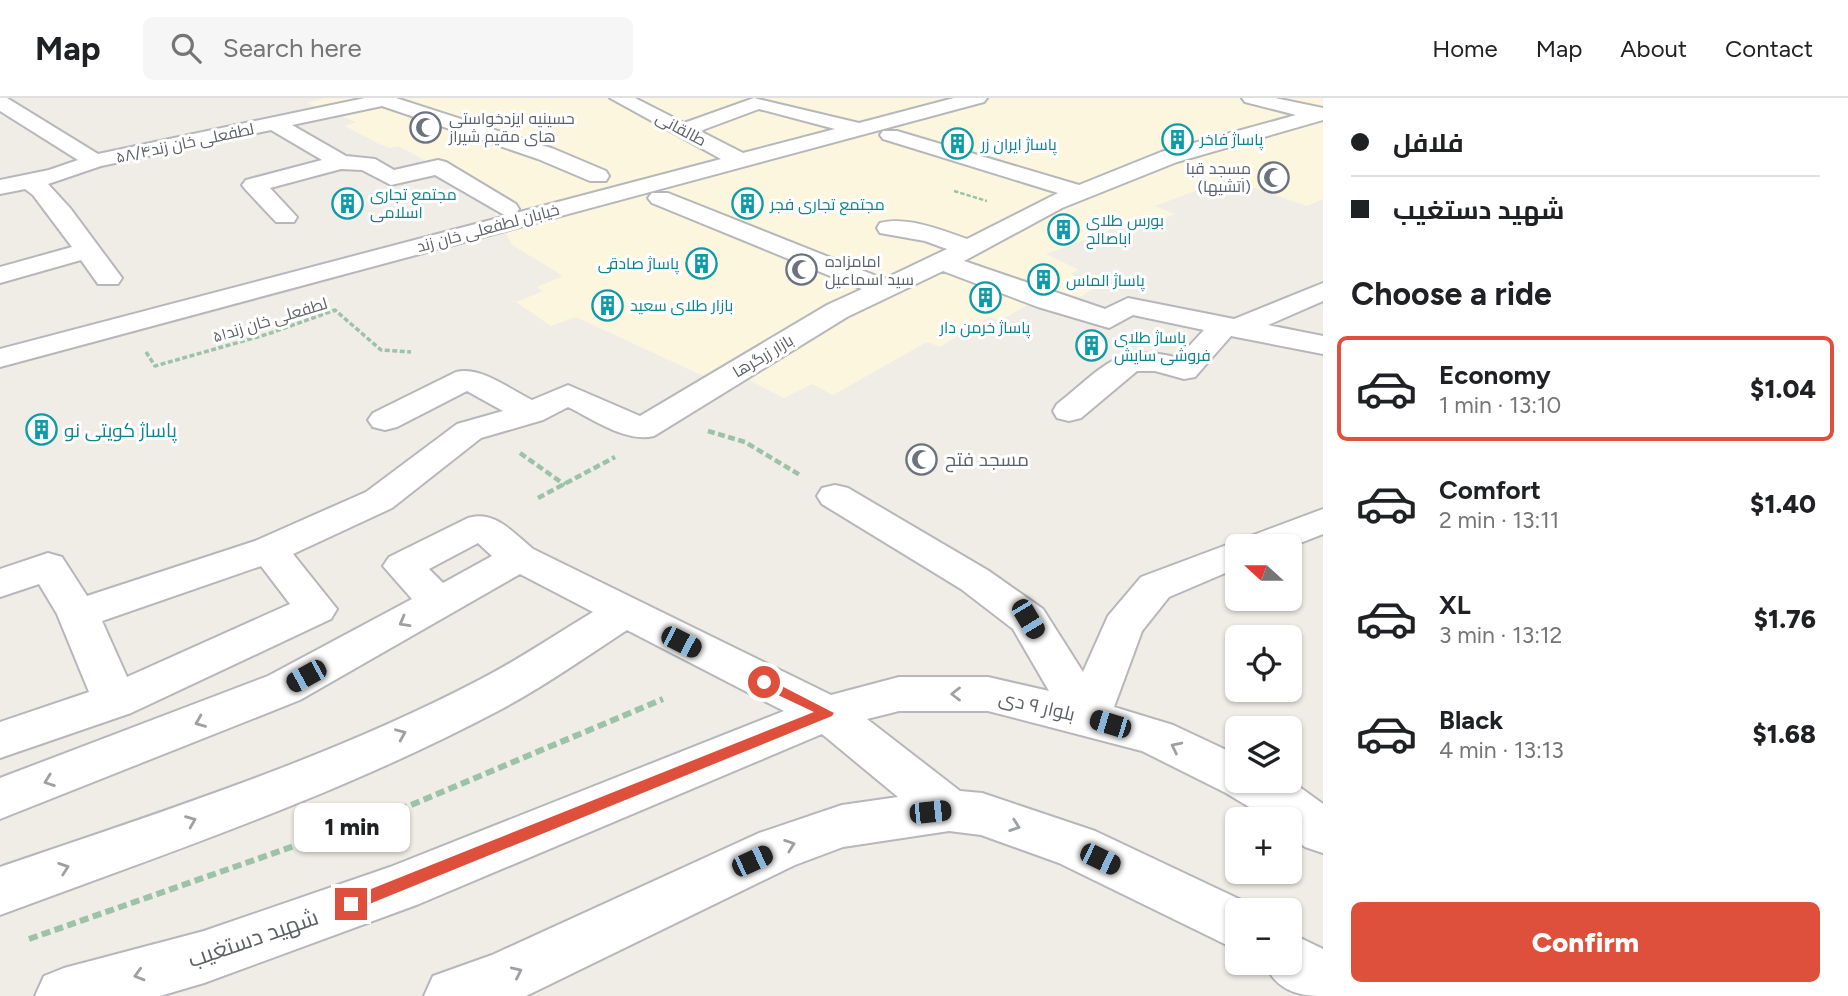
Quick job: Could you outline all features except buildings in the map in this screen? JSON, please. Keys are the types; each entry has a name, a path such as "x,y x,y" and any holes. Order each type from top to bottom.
{"street":[{"path":"0,101 9,98"},
{"name":"طالقانی","path":"620,98 732,157"},
{"path":"684,130 758,100 850,127 935,98"},
{"name":"خیابان لطفعلی خان زند","path":"0,358 732,157 977,98"},
{"path":"1252,98 1321,115"},
{"name":"لطفعلی خان زند۵۸/۴","path":"0,187 38,187 98,172 275,124 317,102 383,100 546,154 598,176"},
{"path":"0,101 98,172"},
{"name":"بازار زرگرها","path":"656,421 837,312 1079,192 1170,157 1321,115"},
{"path":"275,124 341,162"},
{"path":"890,135 1079,192"},
{"path":"0,340 507,209 732,157"},
{"path":"285,216 254,185 341,162 367,164 391,178 438,167 507,209"},
{"path":"38,187 108,278"},
{"path":"660,198 886,289"},
{"path":"889,228 930,234 969,248"},
{"path":"0,275 85,251"},
{"path":"942,262 1048,301 1110,319 1128,306 1323,345"},
{"path":"1069,411 1129,362 1157,362 1184,370 1230,327 1323,291"},
{"path":"385,420 467,380 531,413"},
{"path":"78,614 268,550 379,500 469,431 531,413 568,395 656,421"},
{"path":"835,496 975,580 1028,619 1087,717"},
{"path":"1289,534 1323,521"},
{"path":"0,740 115,701 316,610 268,550"},
{"path":"0,799 284,688 519,558 623,613 827,713 949,810"},
{"path":"1087,717 1123,626 1155,587 1225,559"},
{"path":"0,584 48,566 78,614 115,701"},
{"path":"0,891 141,841 321,769 480,700 623,613"},
{"name":"بلوار ۹ دی","path":"827,713 899,694 988,694 1087,717 1157,738 1225,771"},
{"name":"شهید دستغیب","path":"64,996 204,957 400,887 827,713"},
{"path":"1270,793 1323,832"},
{"path":"453,996 502,979 777,849 842,825 949,810 982,814 1077,847 1225,919"},
{"path":"1302,967 1323,981"}],"path":[{"name":"لطفعلی خان زند۵۱","path":"141,345 155,366 268,334 335,310 381,350 411,352"},
{"path":"538,498 612,460 656,421 745,442 835,496"},
{"path":"484,427 565,485"},
{"path":"29,939 411,805 663,699"}],"shaded area":[{"path":"325,98 1323,98 1323,199 1307,206 1227,179 1155,206 1175,214 1142,228 1130,223 1046,254 1079,270 1070,274 1098,286 1069,304 1035,301 999,321 989,317 940,347 927,342 833,395 812,384 784,398 745,378 732,385 699,374 576,317 551,326 516,302 543,291 537,287 563,276 512,245 488,199 410,152 398,146 390,148 377,143 345,126 356,122 307,103"}],"place":[{"name":"حسینیه ایزدخواستی های مقیم شیراز","path":"426,127"},
{"name":"پاساژ فاخر","path":"1177,139"},
{"name":"پاساژ ایران زر","path":"958,144"},
{"name":"مسجد قبا (آتشیها)","path":"1274,177"},
{"name":"مجتمع تجاری اسلامی","path":"347,203"},
{"name":"مجتمع تجاری فجر","path":"747,204"},
{"name":"بورس طلای اباصالح","path":"1063,229"},
{"name":"پاساژ صادقی","path":"702,263"},
{"name":"امامزاده سید اسماعیل","path":"802,270"},
{"name":"پاساژ الماس","path":"1043,280"},
{"name":"پاساژ خرمن دار","path":"985,298"},
{"name":"بازار طلای سعید","path":"607,305"},
{"name":"پاساژ طلای فروشی سایش","path":"1091,346"},
{"name":"پاساژ کویتی نو","path":"41,430"},
{"name":"مسجد فتح","path":"922,459"}],"route":[{"path":"351,904 400,887 827,713 764,682"}]}
